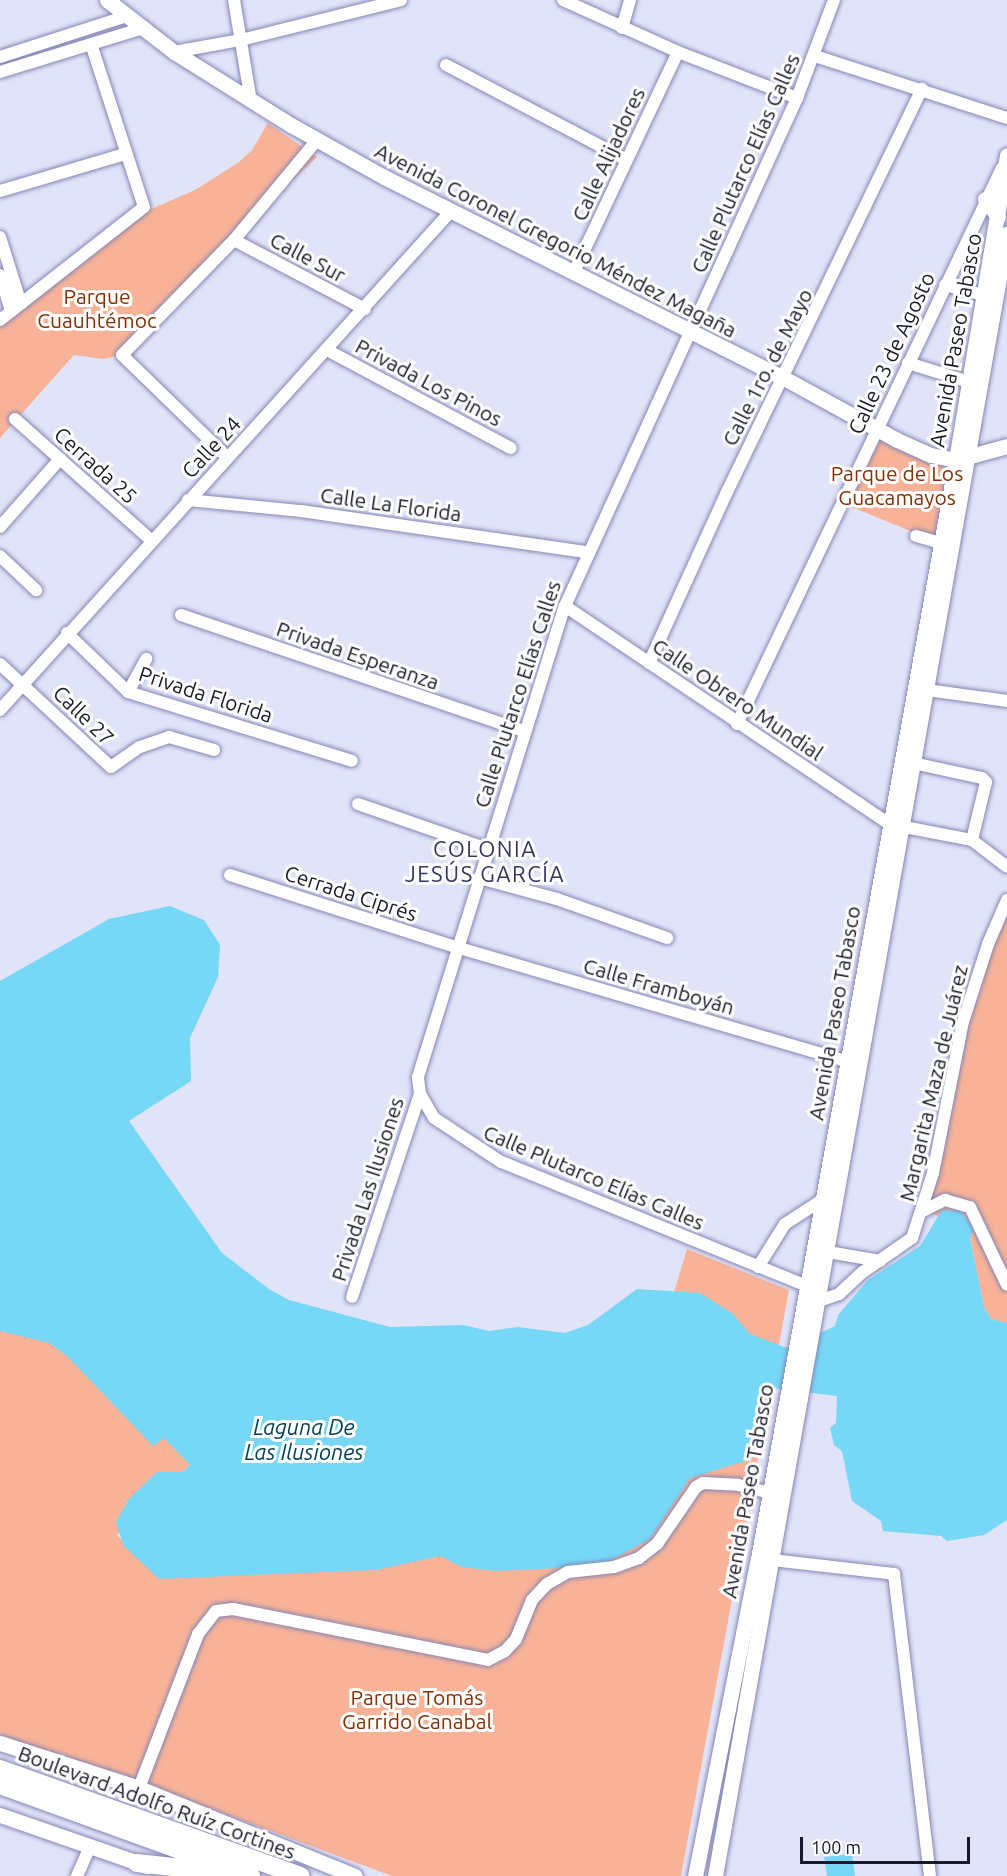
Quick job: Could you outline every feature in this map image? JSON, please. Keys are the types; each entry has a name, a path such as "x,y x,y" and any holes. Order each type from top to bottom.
{"highway":[{"name":"Boulevard Adolfo Ruíz Cortines","path":"0,1770 300,1876"},
{"name":"Boulevard Adolfo Ruíz Cortines","path":"0,1785 250,1876"},
{"path":"137,1863 250,1876"}],"main road":[{"name":"Avenida Coronel Gregorio Méndez Magaña","path":"108,0 174,52 251,102 317,140 452,211 782,377 918,450 963,458"},
{"name":"Avenida Paseo Tabasco","path":"695,1876 766,1560 828,1252 940,543 963,458 969,382 1006,158"},
{"path":"985,199 998,217"},
{"name":"Avenida Paseo Tabasco","path":"715,1876 766,1560 767,1492 895,825 913,763 927,690 963,458 1007,234"},
{"path":"963,458 1007,446"},
{"path":"0,1743 139,1788 355,1876"},
{"path":"0,1815 177,1876"}],"street":[{"path":"234,0 251,102"},
{"path":"174,52 241,39 401,0"},
{"path":"563,0 678,52 797,98"},
{"path":"622,28 630,0"},
{"name":"Calle Plutarco Elías Calles","path":"807,1286 501,1162 442,1125 420,1094 420,1065 459,948 523,731 565,606 587,552 797,98 815,56 834,0"},
{"path":"0,57 127,16"},
{"path":"0,72 144,28"},
{"path":"0,320 142,213 143,201 125,154 91,44"},
{"name":"Calle Alijadores","path":"574,272 678,52"},
{"path":"815,56 1007,118"},
{"path":"446,65 627,160"},
{"name":"Calle 1ro. de Mayo","path":"650,663 782,377 831,283 922,89"},
{"path":"227,457 122,355 234,240 317,140"},
{"path":"0,191 125,154"},
{"name":"Calle 23 de Agosto","path":"737,724 1006,158"},
{"name":"Calle 24","path":"0,710 227,457 329,351 452,211"},
{"path":"0,237 16,307"},
{"name":"Calle Sur","path":"234,240 365,309"},
{"path":"0,275 16,307"},
{"path":"945,285 984,295"},
{"name":"Privada Los Pinos","path":"329,351 512,448"},
{"path":"908,363 969,382"},
{"name":"Cerrada 25","path":"15,419 151,540"},
{"path":"0,527 60,459"},
{"name":"Calle La Florida","path":"188,500 312,513 587,552"},
{"path":"916,536 940,543"},
{"path":"0,556 36,591"},
{"name":"Calle Obrero Mundial","path":"565,606 737,724 895,825"},
{"name":"Privada Esperanza","path":"181,615 523,731"},
{"name":"Privada Florida","path":"67,633 129,692 352,761"},
{"path":"129,692 146,659"},
{"name":"Calle 27","path":"0,663 111,766 141,747 170,737 214,750"},
{"path":"927,690 1007,701"},
{"path":"913,763 986,782 972,840"},
{"path":"358,804 487,849"},
{"path":"895,825 972,840 1007,867"},
{"name":"Cerrada Ciprés","path":"230,874 459,948"},
{"path":"479,878 557,899 667,938"},
{"name":"Margarita Maza de Juárez","path":"819,1301 839,1294 880,1261 908,1243 923,1212 963,1022 988,944 1007,900"},
{"name":"Calle Framboyán","path":"459,948 848,1062"},
{"name":"Privada Las Ilusiones","path":"352,1297 420,1094"},
{"path":"758,1267 785,1224 822,1200"},
{"path":"923,1212 945,1200 970,1207 1007,1285"},
{"path":"828,1252 880,1261"},
{"path":"139,1788 198,1634 216,1611 233,1609 488,1659 505,1651 516,1639 532,1600 547,1584 568,1572 614,1567 639,1558 657,1544 696,1487 703,1483 738,1485 767,1492"},
{"path":"766,1560 894,1574 930,1876"},
{"path":"77,1876 90,1847"}],"green space":[{"name":"Parque Cuauhtémoc","path":"268,123 317,157 215,255 122,355 103,359 74,355 0,438 0,319 142,213 195,190 239,162 252,150"},
{"name":"Parque de Los Guacamayos","path":"879,428 954,472 940,543 842,503"},
{"path":"1007,900 1007,1323 991,1319 984,1307 970,1238 938,1216 923,1211 963,1022"},
{"name":"Parque Tomás Garrido Canabal","path":"687,1249 789,1290 681,1876 392,1876 155,1788 0,1739 0,1272 194,1461 117,1535 131,1550 147,1556 672,1299"}],"water":[{"name":"Laguna De Las Ilusiones","path":"170,906 204,920 220,945 218,977 190,1038 191,1081 129,1121 222,1253 269,1289 289,1300 390,1327 464,1325 489,1331 518,1327 565,1333 588,1325 637,1289 700,1293 733,1314 750,1334 787,1348 835,1326 838,1315 868,1280 920,1246 942,1210 960,1211 974,1228 970,1238 984,1307 991,1319 1007,1323 1007,1520 984,1535 947,1541 941,1536 883,1531 881,1521 852,1501 842,1451 834,1445 830,1428 836,1423 837,1396 765,1387 752,1459 690,1478 650,1539 601,1566 496,1571 462,1567 440,1556 376,1570 159,1579 123,1545 116,1522 129,1499 157,1472 183,1472 190,1465 164,1438 153,1446 67,1356 49,1343 0,1331 0,981 109,919"},
{"path":"852,1854 855,1876 827,1876 824,1857"}],"district":[{"name":"COLONIA JESÚS GARCÍA","path":"485,860"}]}
